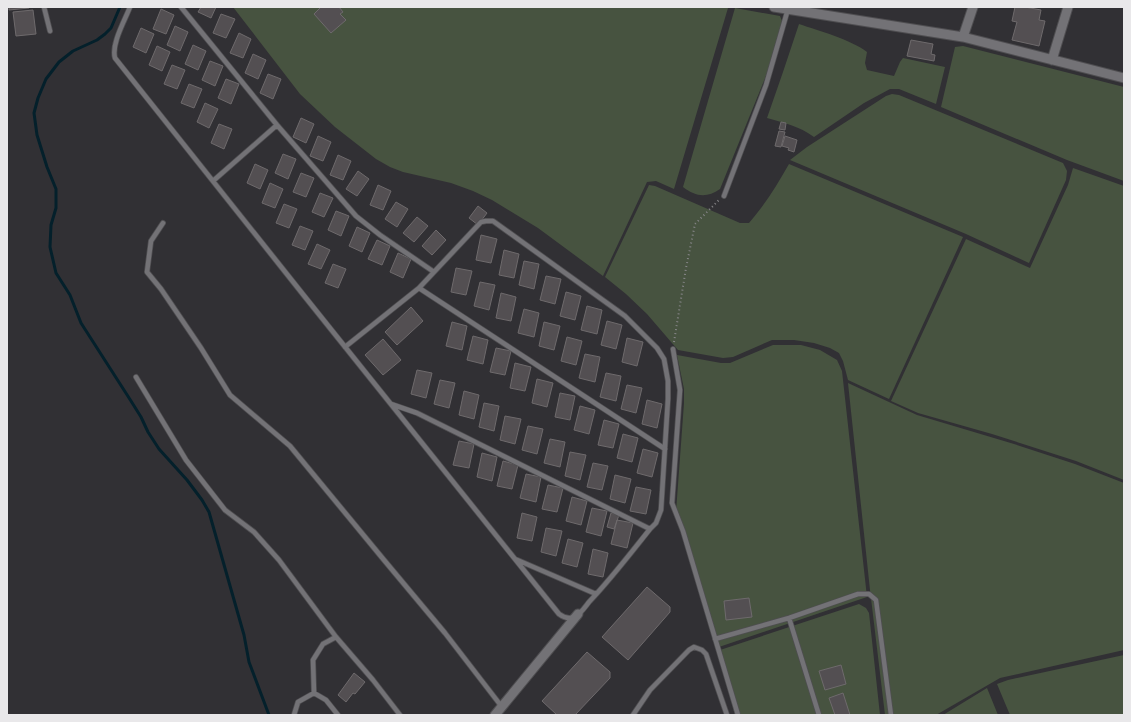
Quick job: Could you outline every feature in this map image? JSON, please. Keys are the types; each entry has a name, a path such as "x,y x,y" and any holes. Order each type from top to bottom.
{"street":[{"path":"774,7 788,8 963,37 1124,78"},
{"path":"963,37 973,7"},
{"path":"1052,60 1068,7"},
{"path":"495,715 578,614"}],"lane":[{"path":"44,7 50,32"},
{"path":"130,7 115,44 115,58 345,347 559,614 563,617 569,618 578,614 656,523 661,510 668,399 668,381 664,359 657,348 625,316 492,221 481,222 419,288 345,347"},
{"path":"181,7 277,124 356,216 434,272"},
{"path":"724,196 766,85 788,8"},
{"path":"213,181 277,124"},
{"path":"163,223 151,241 147,272 161,289 201,348 230,395 290,446 446,633 502,707"},
{"path":"419,288 664,449"},
{"path":"673,349 680,390 672,503 683,531 738,715"},
{"path":"136,377 186,460 225,510 254,532 279,560 336,637 373,680 400,715"},
{"path":"391,404 416,413 650,529"},
{"path":"514,558 596,594"},
{"path":"715,639 789,618 858,594 869,594 876,600 891,715"},
{"path":"789,618 819,715"},
{"path":"314,693 313,660 323,644 336,637"},
{"path":"635,714 650,690 689,650 694,647 702,650 706,654 727,715"},
{"path":"294,715 298,702 314,693"},
{"path":"314,693 326,700 338,715"}],"path":[{"path":"673,349 686,268 695,224 724,196"}],"green space":[{"path":"233,7 728,8 674,189 656,181 647,182 603,276 538,228 492,200 451,183 403,172 376,159 335,127 300,94"},
{"path":"735,8 780,16 782,21 770,66 720,189 706,195 692,193 683,187"},
{"path":"799,24 843,39 860,47 867,52 865,63 867,70 894,76 903,58 945,67 936,104 899,89 890,89 864,103 814,137 797,127 767,118"},
{"path":"963,46 1124,87 1124,181 1067,160 941,107 955,47"},
{"path":"892,94 899,95 1063,163 1067,171 1066,180 1029,263 966,234 790,160 807,147 886,96"},
{"path":"789,164 963,237 889,399 848,380 843,361 839,353 830,348 814,343 794,340 772,340 733,357 723,358 678,350 647,314 605,277 649,185 655,186 740,223 749,223 770,195"},
{"path":"1073,168 1124,186 1124,480 1076,461 992,434 918,413 891,401 966,239 1030,268 1068,185"},
{"path":"773,345 801,345 820,350 837,360 842,371 867,597 716,648 676,512 684,403 684,389 677,355 721,363 730,363"},
{"path":"848,383 917,415 1075,464 1124,483 1124,650 1000,678 936,715 885,715"},
{"path":"859,604 866,608 869,613 880,715 735,715 717,651"},
{"path":"1124,655 1124,715 1010,715 997,684 1008,680"},
{"path":"987,688 998,715 943,715"}],"building":[{"path":"9,7 29,7 29,8 9,10"},
{"path":"201,7 216,7 211,18 198,12"},
{"path":"321,7 339,7 343,12 340,14 346,20 331,33 314,14"},
{"path":"1015,7 1041,10 1039,20 1045,21 1039,46 1012,40 1017,22 1012,21"},
{"path":"161,9 174,15 166,34 153,29"},
{"path":"33,10 36,34 16,36 13,12"},
{"path":"221,14 235,19 226,38 213,33"},
{"path":"175,26 188,32 180,51 167,45"},
{"path":"141,28 154,34 146,53 133,47"},
{"path":"239,33 251,39 243,58 230,53"},
{"path":"911,40 933,44 931,54 935,55 934,61 907,56"},
{"path":"193,45 206,51 198,70 185,64"},
{"path":"157,46 170,52 162,71 149,65"},
{"path":"253,54 266,60 258,79 245,73"},
{"path":"210,61 223,66 215,86 202,80"},
{"path":"172,65 185,70 177,89 164,84"},
{"path":"268,74 281,79 273,99 260,93"},
{"path":"226,79 239,84 231,104 218,98"},
{"path":"189,84 202,89 194,108 181,103"},
{"path":"205,103 218,109 209,128 197,122"},
{"path":"301,118 314,124 306,143 293,137"},
{"path":"781,122 786,123 785,130 779,129"},
{"path":"219,124 232,129 224,149 211,143"},
{"path":"779,131 785,132 781,147 775,146"},
{"path":"318,136 331,142 323,161 310,156"},
{"path":"785,136 797,140 794,152 788,150 789,148 782,146"},
{"path":"283,154 296,159 288,179 275,173"},
{"path":"338,155 351,161 343,180 330,175"},
{"path":"255,164 268,170 260,189 247,183"},
{"path":"358,171 369,179 357,196 346,189"},
{"path":"301,173 314,178 306,197 293,192"},
{"path":"270,183 283,189 275,208 262,203"},
{"path":"378,185 391,191 383,210 370,205"},
{"path":"320,193 333,198 324,217 312,212"},
{"path":"396,202 408,209 397,227 385,219"},
{"path":"284,204 297,209 289,228 276,223"},
{"path":"478,206 487,213 478,225 469,218"},
{"path":"336,211 349,216 341,236 328,230"},
{"path":"417,217 428,226 414,242 403,233"},
{"path":"300,226 313,231 305,250 292,245"},
{"path":"357,227 370,233 362,252 349,246"},
{"path":"436,230 446,240 432,255 422,246"},
{"path":"481,235 497,239 491,263 476,260"},
{"path":"377,240 390,246 382,265 368,259"},
{"path":"317,244 330,250 321,269 308,264"},
{"path":"504,250 519,254 514,278 499,275"},
{"path":"398,253 411,259 403,278 390,272"},
{"path":"524,261 539,264 534,289 519,285"},
{"path":"333,264 346,269 338,288 325,283"},
{"path":"456,268 472,271 466,295 451,292"},
{"path":"546,276 561,279 555,304 540,300"},
{"path":"480,282 495,285 489,310 474,306"},
{"path":"566,292 581,296 575,320 560,316"},
{"path":"501,293 516,297 511,321 496,318"},
{"path":"587,306 602,310 597,334 581,330"},
{"path":"411,307 423,321 397,345 385,332"},
{"path":"524,309 539,313 534,337 518,333"},
{"path":"607,321 622,325 616,349 601,345"},
{"path":"452,322 467,326 462,350 446,346"},
{"path":"544,322 560,326 554,350 539,346"},
{"path":"473,336 488,340 483,364 467,360"},
{"path":"567,337 582,341 576,365 561,361"},
{"path":"627,338 643,342 637,366 622,362"},
{"path":"383,339 401,360 383,375 365,355"},
{"path":"496,348 511,351 505,375 490,372"},
{"path":"585,354 600,357 595,382 579,378"},
{"path":"515,363 531,367 525,391 510,388"},
{"path":"417,370 432,373 426,398 411,394"},
{"path":"606,373 621,376 616,401 600,397"},
{"path":"537,379 553,383 547,407 532,403"},
{"path":"440,380 455,383 449,408 434,404"},
{"path":"627,385 642,388 636,413 621,409"},
{"path":"464,391 479,395 474,419 459,415"},
{"path":"560,393 575,396 570,420 555,417"},
{"path":"647,400 662,404 657,428 642,424"},
{"path":"484,403 499,406 494,431 479,427"},
{"path":"580,406 595,410 589,434 574,430"},
{"path":"505,416 521,419 515,444 500,440"},
{"path":"604,420 619,424 613,448 598,445"},
{"path":"528,426 543,429 537,454 522,450"},
{"path":"623,434 638,438 632,462 617,458"},
{"path":"550,439 565,442 560,467 544,463"},
{"path":"459,441 474,444 469,468 453,465"},
{"path":"643,449 658,453 652,477 637,473"},
{"path":"570,452 586,455 580,480 565,476"},
{"path":"482,453 497,457 492,481 477,477"},
{"path":"503,461 518,465 512,489 497,486"},
{"path":"593,463 608,466 602,490 587,487"},
{"path":"526,474 541,477 536,502 520,498"},
{"path":"615,475 631,479 625,503 610,499"},
{"path":"548,485 563,488 557,512 542,509"},
{"path":"636,487 651,490 646,514 630,511"},
{"path":"572,497 587,501 581,525 566,521"},
{"path":"592,508 607,511 601,536 586,532"},
{"path":"522,513 537,517 532,541 517,538"},
{"path":"611,513 619,515 614,529 607,527"},
{"path":"617,520 633,523 627,548 611,544"},
{"path":"546,528 562,531 556,556 541,552"},
{"path":"568,539 583,543 577,567 562,563"},
{"path":"593,549 608,553 603,577 588,574"},
{"path":"647,587 670,607 670,612 628,660 602,637"},
{"path":"749,598 752,617 726,620 724,601"},
{"path":"587,652 610,672 610,678 575,715 557,715 542,701"},
{"path":"841,665 846,684 825,690 819,671"},
{"path":"354,673 365,682 346,702 338,695"},
{"path":"843,693 850,715 835,715 829,698"}],"waterway":[{"path":"120,7 111,28 105,34 97,40 73,51 59,62 46,79 38,98 34,113 37,135 56,189 56,208 51,225 50,247 56,273 70,295 81,323 141,417 148,432 159,449 187,480 209,512 244,635 249,662 269,715"}]}
